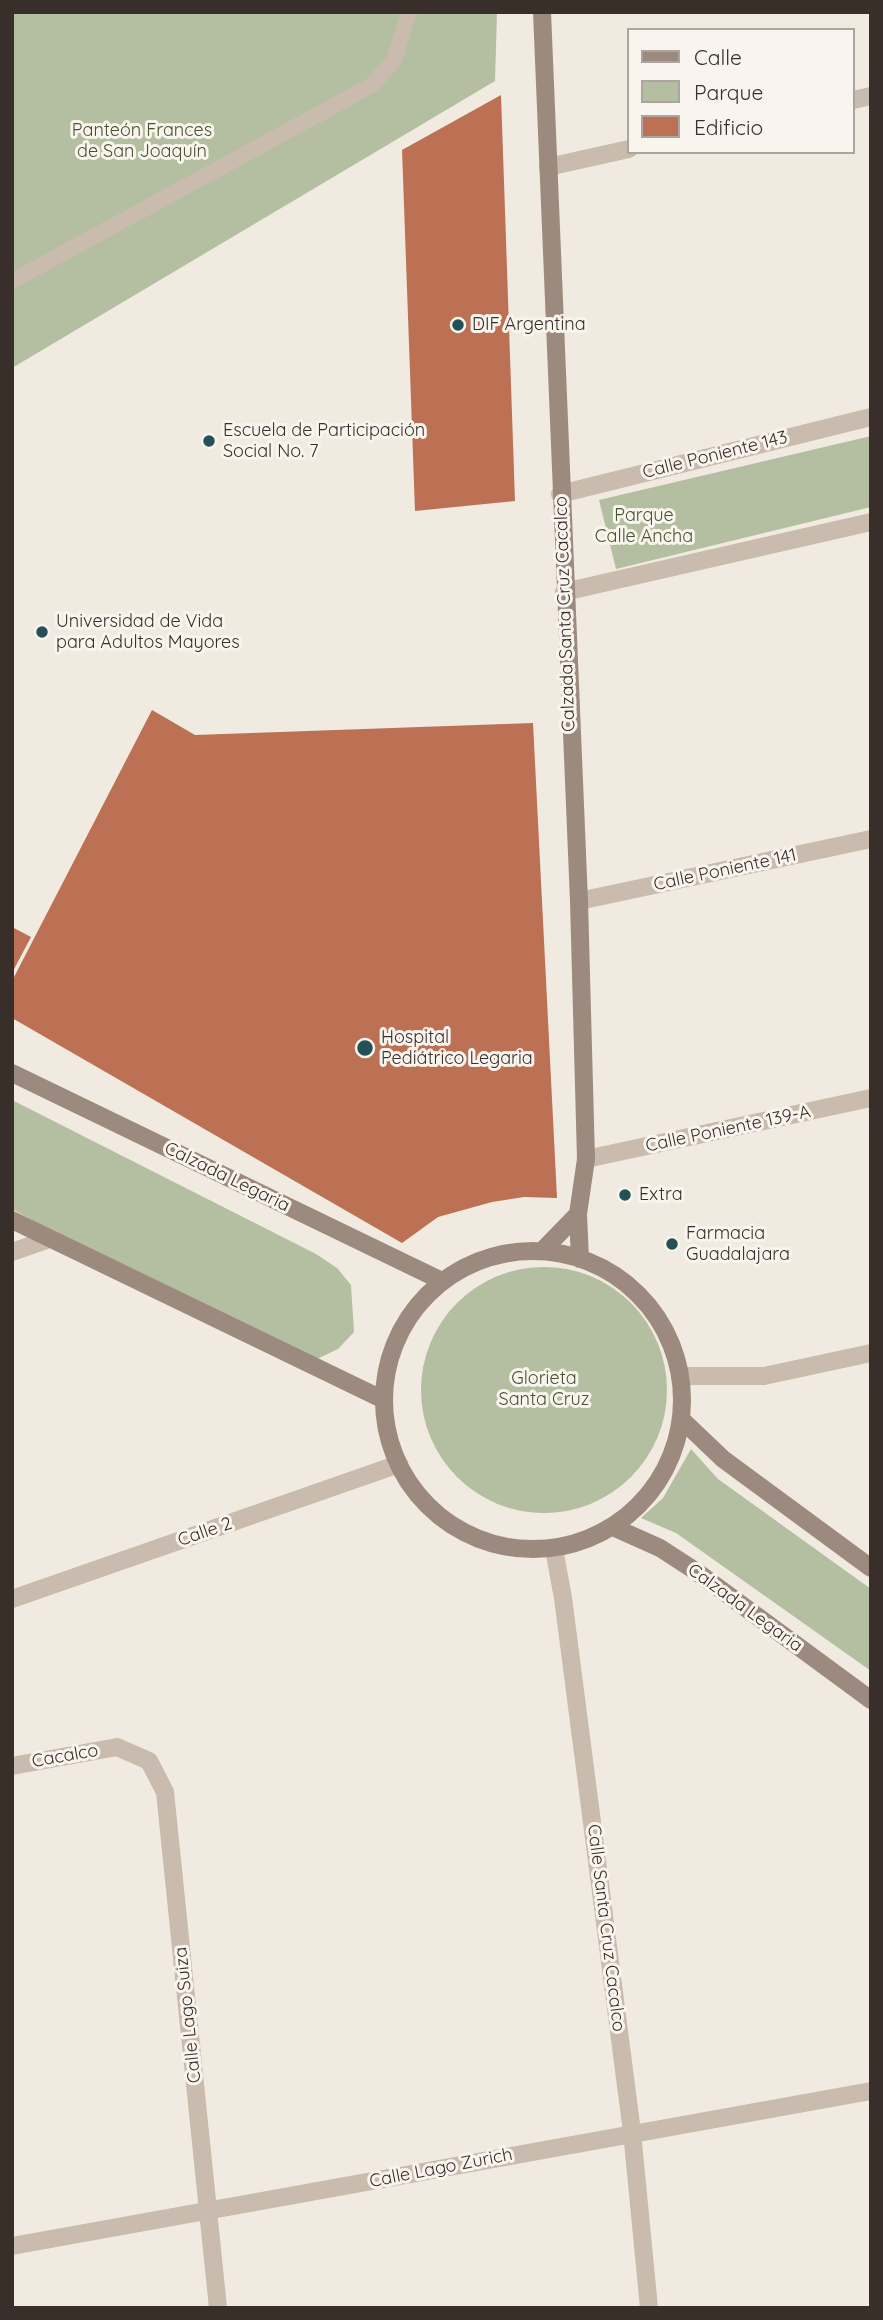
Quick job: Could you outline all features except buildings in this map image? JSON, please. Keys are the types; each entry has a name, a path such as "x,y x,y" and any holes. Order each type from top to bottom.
{"main road":[{"name":"Calzada Santa Cruz Cacalco","path":"542,12 564,592 579,901 586,1159 578,1214 580,1259"},
{"name":"Calzada Legaria","path":"12,1073 442,1281"},
{"path":"542,1251 578,1214"},
{"path":"12,1220 384,1400"},
{"path":"542,1251 580,1259 627,1285 646,1304 673,1350 680,1376 681,1419 673,1451 659,1481 639,1506 613,1527 585,1541 554,1549 507,1548 462,1532 425,1503 398,1464 387,1433 384,1400 387,1366 399,1334 418,1305 442,1281 489,1257 542,1251"},
{"path":"681,1419 723,1459 871,1568"},
{"name":"Calzada Legaria","path":"613,1527 660,1549 697,1572 871,1700"}],"street":[{"path":"548,167 628,149"},
{"name":"Calle Poniente 143","path":"560,494 871,417"},
{"path":"564,592 871,522"},
{"name":"Calle Poniente 141","path":"579,901 871,839"},
{"name":"Calle Poniente 139-A","path":"586,1159 871,1098"},
{"path":"12,1252 52,1238"},
{"path":"680,1376 764,1376 871,1353"},
{"name":"Calle 2","path":"12,1600 398,1464"},
{"name":"Calle Santa Cruz Cacalco","path":"554,1549 563,1598 632,2132 649,2308"},
{"name":"Cacalco","path":"12,1766 117,1747"},
{"name":"Calle Lago Suiza","path":"117,1747 149,1761 165,1792 218,2308"},
{"name":"Calle Lago Zurich","path":"12,2246 871,2091"}],"lane":[{"path":"12,281 372,85 394,60 409,12"}],"green space":[{"name":"Panteón Frances de San Joaquín","path":"12,12 497,12 495,81 12,368"},
{"name":"Parque Calle Ancha","path":"871,436 871,507 616,569 599,500"},
{"path":"12,1100 316,1254 337,1268 351,1285 354,1332 338,1349 317,1359 280,1354 12,1209"},
{"name":"Glorieta Santa Cruz","path":"556,1267 580,1272 602,1281 631,1303 647,1321 658,1343 665,1366 665,1414 658,1437 647,1459 631,1477 613,1493 580,1508 556,1513 532,1513 508,1508 475,1493 441,1459 423,1414 421,1378 426,1354 441,1321 475,1287 520,1269"},
{"path":"691,1449 718,1479 871,1589 871,1671 676,1533 641,1518 663,1498"}],"place":[{"name":"DIF Argentina","path":"458,325"},
{"name":"Escuela de Participación Social No. 7","path":"209,441"},
{"name":"Universidad de Vida para Adultos Mayores","path":"42,632"},
{"name":"Hospital Pediátrico Legaria","path":"365,1048"},
{"name":"Extra","path":"625,1195"},
{"name":"Farmacia Guadalajara","path":"672,1244"}]}
